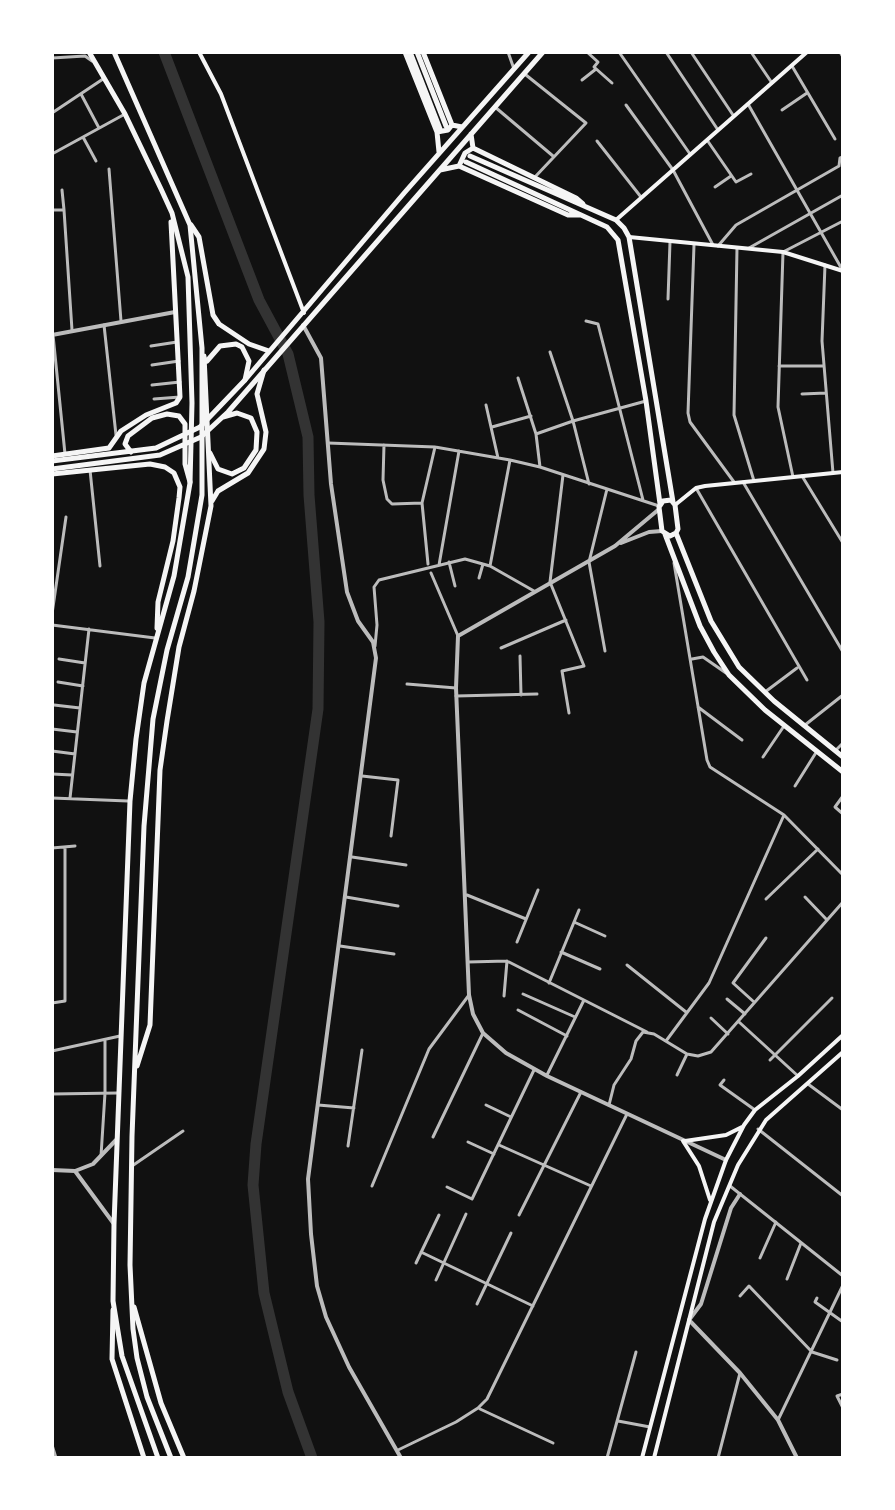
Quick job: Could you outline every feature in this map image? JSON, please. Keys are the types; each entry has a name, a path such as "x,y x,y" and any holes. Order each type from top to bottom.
{"main road":[{"path":"89,52 125,114 172,213 188,277 190,483 174,576 144,683 130,801 116,1140 112,1359 144,1458"},
{"path":"114,52 190,225 199,237 213,315 219,324 249,344 270,351"},
{"path":"199,52 221,94 304,313"},
{"path":"408,52 444,128"},
{"path":"417,52 444,128"},
{"path":"423,52 444,128 438,156"},
{"path":"52,458 132,453 169,444 200,427 304,313 529,52"},
{"path":"52,472 172,452 201,437 228,412 543,52"},
{"path":"616,220 807,52"},
{"path":"444,128 463,127"},
{"path":"471,133 473,148"},
{"path":"459,166 465,153 473,148"},
{"path":"473,148 576,198 587,207"},
{"path":"843,757 764,693 725,648 711,621 676,533 672,487 629,237 616,220 468,159 598,222 618,240 646,401 664,533 700,626 729,675 765,710 843,772"},
{"path":"439,170 459,166 568,215 582,215"},
{"path":"52,458 109,448 116,435 146,415 176,403 180,397 172,213"},
{"path":"171,1458 147,1397 137,1358 130,1294 144,826 153,719 167,650 188,577 202,495 202,348 190,225"},
{"path":"629,237 783,252 843,271"},
{"path":"207,362 220,346 236,344 247,352 249,361 245,380"},
{"path":"135,1075 150,1025 160,770 179,647 211,506 207,362 202,348"},
{"path":"211,506 218,491 248,473 264,449 266,432 257,394 264,370"},
{"path":"210,453 218,469 232,474 244,468 256,450 257,432 251,418 237,413 222,417"},
{"path":"132,453 125,444 128,436 152,418 167,414 179,416 185,424 185,464 190,483"},
{"path":"52,472 157,464 170,469 177,480 179,498 173,541 158,602 157,639"},
{"path":"674,503 696,488 843,472"},
{"path":"659,488 667,491 672,487"},
{"path":"659,507 665,500 674,503"},
{"path":"664,533 676,533"},
{"path":"765,710 774,701"},
{"path":"642,1458 710,1203 726,1160 755,1110 843,1035"},
{"path":"654,1458 714,1222 738,1165 758,1129 842,1054"},
{"path":"798,1076 808,1084"},
{"path":"710,1203 699,1166 683,1141 726,1135 744,1125"},
{"path":"726,1160 738,1165"},
{"path":"130,1294 161,1403 184,1458"},
{"path":"113,1301 122,1356 158,1458"}],"street":[{"path":"508,52 514,69"},
{"path":"587,52 598,62 594,67 612,83"},
{"path":"619,52 691,154"},
{"path":"666,52 718,130"},
{"path":"691,52 734,117"},
{"path":"751,52 772,83"},
{"path":"56,55 85,56 95,63"},
{"path":"792,65 835,139"},
{"path":"582,80 596,69"},
{"path":"524,73 586,123 534,178"},
{"path":"52,105 53,112 103,79"},
{"path":"782,110 807,93"},
{"path":"81,94 99,128"},
{"path":"748,104 843,271"},
{"path":"626,105 673,170 715,246 736,225 839,166 843,157"},
{"path":"495,107 554,157"},
{"path":"52,154 125,114"},
{"path":"83,137 96,161"},
{"path":"707,140 736,182 751,174"},
{"path":"597,141 641,197"},
{"path":"109,169 121,321"},
{"path":"715,187 731,176"},
{"path":"62,190 72,330"},
{"path":"749,248 843,195"},
{"path":"52,210 64,210"},
{"path":"793,477 778,407 783,252 843,221"},
{"path":"668,299 670,242"},
{"path":"694,245 688,413 690,422 735,483"},
{"path":"737,248 734,415 754,481"},
{"path":"825,265 822,341 833,473"},
{"path":"65,454 52,335 175,312"},
{"path":"586,321 598,324 643,500"},
{"path":"104,325 116,435"},
{"path":"301,328 321,358 331,484 347,592 358,621 373,642 376,674 308,1179 317,1286 326,1317 349,1367 401,1458"},
{"path":"151,346 177,342"},
{"path":"550,352 573,421 589,484"},
{"path":"152,365 179,361"},
{"path":"779,366 824,366"},
{"path":"518,378 536,434 540,467"},
{"path":"152,385 180,382"},
{"path":"802,394 826,393"},
{"path":"154,399 180,397"},
{"path":"536,434 646,401"},
{"path":"486,405 498,458"},
{"path":"491,427 531,416"},
{"path":"328,443 435,447 510,460 659,507 615,546"},
{"path":"384,445 383,480 387,499 392,504 422,503"},
{"path":"435,447 422,503 429,568 458,636 456,696 469,995 473,1014 483,1033 506,1053 534,1070 726,1160"},
{"path":"439,565 459,451"},
{"path":"490,566 510,460"},
{"path":"90,470 100,566"},
{"path":"563,475 550,582 584,666 562,671 569,713"},
{"path":"802,476 843,543"},
{"path":"743,482 843,652"},
{"path":"696,488 797,668 807,680"},
{"path":"605,651 589,562 607,489"},
{"path":"52,614 66,517"},
{"path":"458,636 615,546 649,532 664,533"},
{"path":"374,650 377,625 375,582 465,559 490,566 534,591"},
{"path":"673,559 710,767 784,815 843,875"},
{"path":"449,562 455,586"},
{"path":"479,578 483,564"},
{"path":"501,648 566,620"},
{"path":"52,625 157,639"},
{"path":"70,798 89,629"},
{"path":"520,656 521,695"},
{"path":"691,667 692,659 703,657 729,675"},
{"path":"59,659 85,663"},
{"path":"764,693 797,668"},
{"path":"58,682 83,686"},
{"path":"407,684 456,688"},
{"path":"456,696 537,694"},
{"path":"804,726 843,695"},
{"path":"54,705 80,708"},
{"path":"698,707 742,740"},
{"path":"763,757 784,726"},
{"path":"52,729 77,732"},
{"path":"835,751 843,743"},
{"path":"52,751 75,754"},
{"path":"795,786 817,751"},
{"path":"52,774 72,775"},
{"path":"362,776 398,780 391,836"},
{"path":"843,796 835,807 843,814"},
{"path":"52,798 130,801"},
{"path":"666,1041 709,983 784,815"},
{"path":"52,848 75,846"},
{"path":"52,1003 65,1001 65,847"},
{"path":"766,899 818,849"},
{"path":"352,857 406,865"},
{"path":"517,942 538,890"},
{"path":"464,894 526,919"},
{"path":"346,897 398,906"},
{"path":"805,897 827,920"},
{"path":"468,962 507,961 687,1054 698,1056 711,1052 728,1034 843,902"},
{"path":"549,983 579,910"},
{"path":"574,922 605,936"},
{"path":"755,1003 733,983 766,938"},
{"path":"340,946 394,954"},
{"path":"561,952 600,969"},
{"path":"504,996 507,961"},
{"path":"627,965 686,1012"},
{"path":"523,994 576,1017"},
{"path":"372,1186 429,1049 469,995"},
{"path":"770,1060 832,998"},
{"path":"727,999 745,1014"},
{"path":"547,1076 584,1000"},
{"path":"518,1010 567,1036"},
{"path":"711,1018 728,1034"},
{"path":"739,1022 798,1076"},
{"path":"609,1106 614,1085 631,1059 636,1041 643,1032 648,1032"},
{"path":"433,1137 483,1033"},
{"path":"52,1051 120,1036"},
{"path":"101,1157 105,1040"},
{"path":"348,1146 362,1050"},
{"path":"677,1075 687,1054"},
{"path":"447,1187 472,1199 534,1070"},
{"path":"724,1080 720,1085 755,1110"},
{"path":"808,1084 843,1110"},
{"path":"519,1215 581,1092"},
{"path":"52,1094 118,1093"},
{"path":"317,1104 354,1108"},
{"path":"486,1105 511,1117"},
{"path":"397,1451 478,1408 495,1385 627,1114"},
{"path":"758,1129 843,1196"},
{"path":"132,1166 183,1131"},
{"path":"52,1170 75,1171 93,1164 116,1140"},
{"path":"468,1142 494,1154"},
{"path":"498,1144 591,1186"},
{"path":"75,1171 114,1224"},
{"path":"730,1186 843,1276"},
{"path":"740,1194 731,1208 701,1304 689,1320 740,1373 778,1420 797,1458"},
{"path":"436,1280 466,1214"},
{"path":"416,1263 439,1215"},
{"path":"760,1258 776,1222"},
{"path":"477,1304 511,1233"},
{"path":"787,1279 801,1243"},
{"path":"421,1252 533,1306"},
{"path":"778,1420 843,1285"},
{"path":"740,1296 749,1286 812,1352 837,1360"},
{"path":"838,1296 843,1300"},
{"path":"817,1298 815,1302 843,1322"},
{"path":"607,1458 636,1352"},
{"path":"718,1458 740,1373"},
{"path":"843,1394 837,1396 843,1408"},
{"path":"478,1408 553,1443"},
{"path":"617,1420 650,1427"},
{"path":"52,1445 56,1458"}],"waterway":[{"path":"164,52 259,300 288,354 308,437 309,495 319,622 318,709 256,1144 253,1185 264,1293 288,1392 312,1458"}]}
